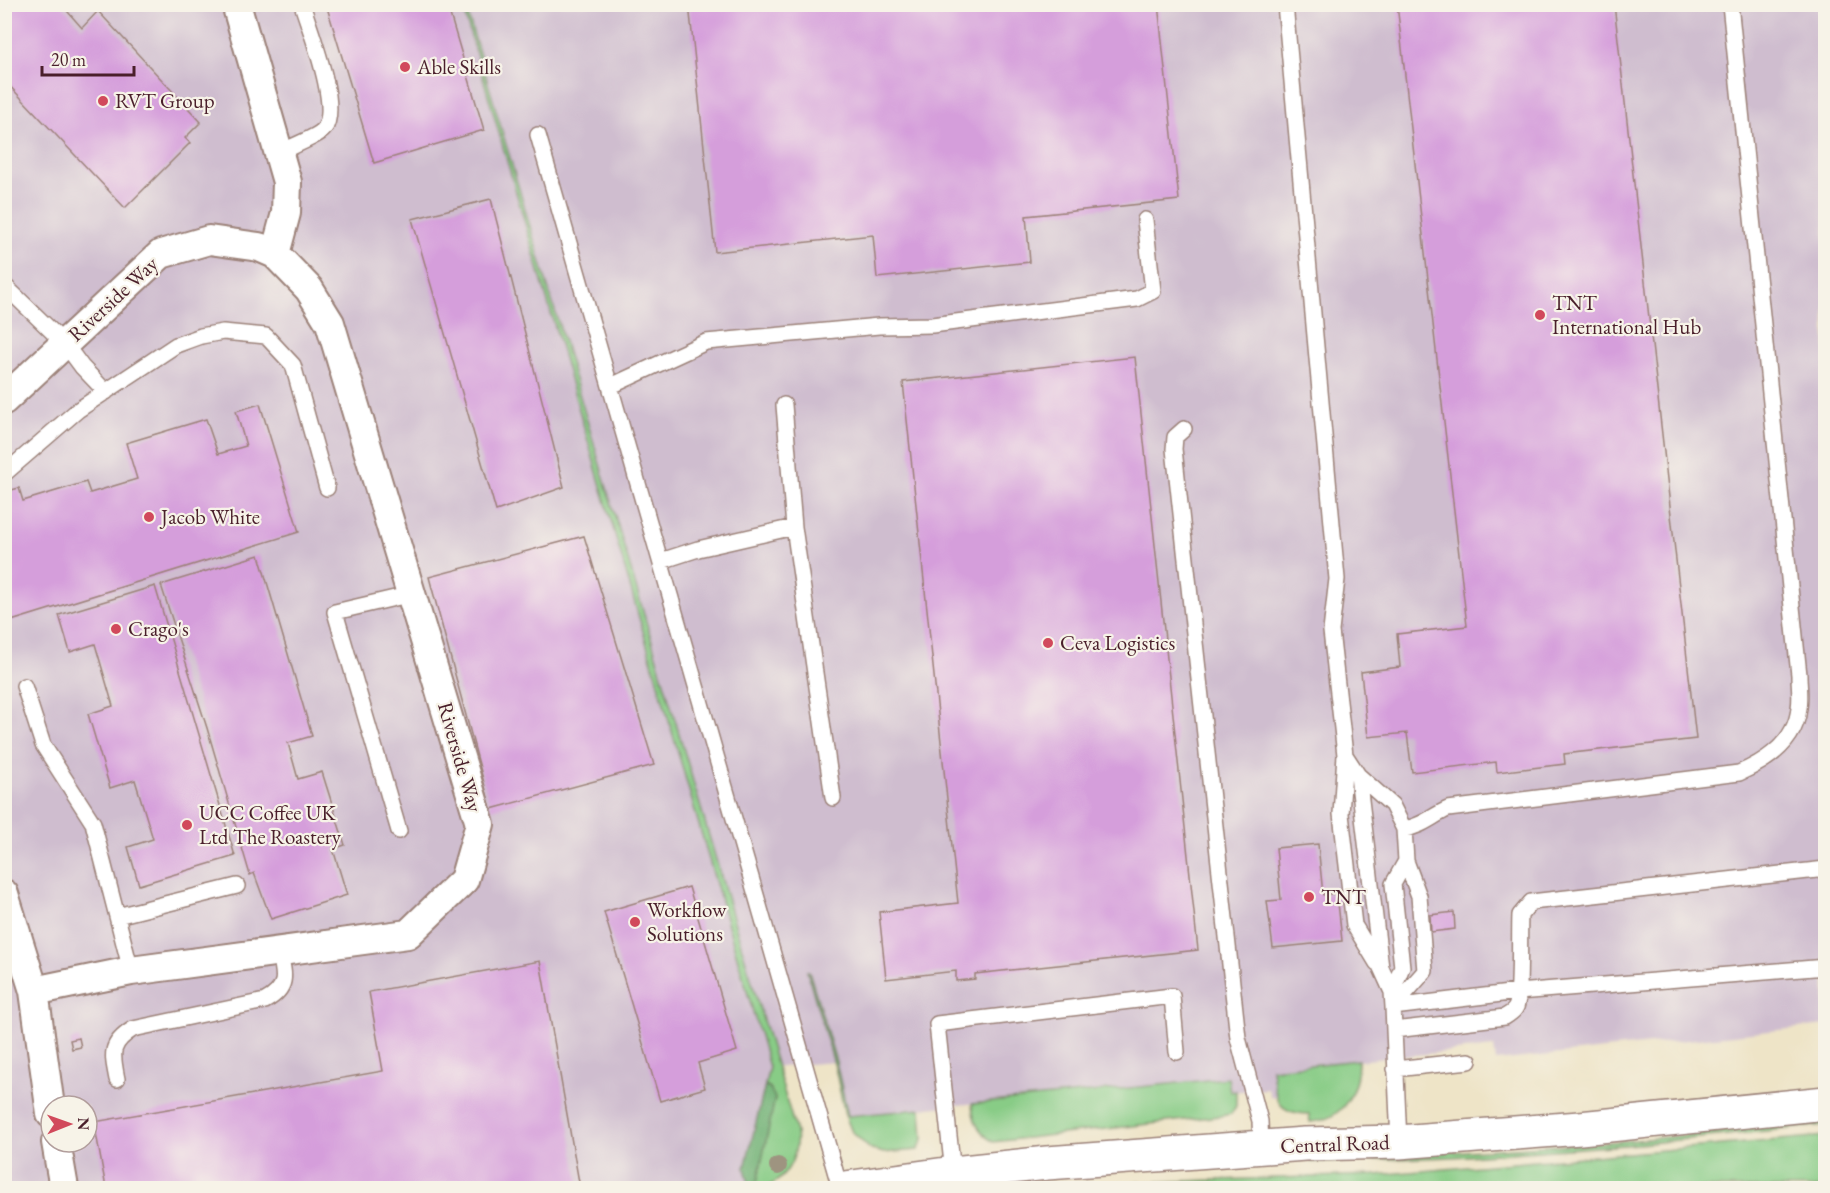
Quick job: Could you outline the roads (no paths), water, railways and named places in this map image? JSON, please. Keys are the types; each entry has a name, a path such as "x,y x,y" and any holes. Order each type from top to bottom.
{"street":[{"path":"236,4 287,182 286,213 275,254"},
{"name":"Riverside Way","path":"4,400 161,254 209,240 259,247 275,254 309,289 330,323 480,824 464,880 408,934 131,971 34,991"},
{"path":"4,894 34,991 48,1094"},
{"name":"Central Road","path":"845,1188 1047,1163 1261,1148 1399,1142 1580,1128 1826,1103"},
{"path":"58,1154 64,1188"}],"lane":[{"path":"279,153 323,130 330,116 329,95 302,4"},
{"path":"1285,4 1336,579 1331,632 1345,755 1341,814 1354,925 1381,968 1393,999"},
{"path":"1404,829 1419,826 1434,815 1448,810 1739,773 1759,765 1775,752 1792,733 1799,709 1799,675 1731,4"},
{"path":"538,135 840,1188"},
{"path":"611,386 706,342 879,326 932,325 1137,299 1153,291 1145,220"},
{"path":"4,285 65,344 82,367 106,392"},
{"path":"4,474 78,410 176,345 201,336 223,332 266,336 292,365 327,488"},
{"path":"784,405 794,527 833,798"},
{"path":"1184,429 1175,437 1175,461 1238,1038 1260,1121 1261,1148"},
{"path":"661,561 698,549 794,527"},
{"path":"399,831 335,612 412,594"},
{"path":"24,686 43,745 93,823 131,971"},
{"path":"1345,755 1358,775 1392,805 1404,829 1406,861 1419,896 1425,972 1393,999"},
{"path":"1358,775 1381,968"},
{"path":"1399,1142 1393,999 1402,967 1393,884 1406,861"},
{"path":"1394,1030 1505,1017 1517,1006 1520,915 1531,902 1826,869"},
{"path":"117,916 237,886"},
{"path":"117,1079 113,1059 114,1046 120,1037 133,1029 265,1001 272,997 284,982 279,951"},
{"path":"1393,999 1518,992 1826,967"},
{"path":"953,1173 937,1024 1172,996 1178,1052"},
{"path":"1395,1069 1469,1061"}],"place":[{"name":"Able Skills","path":"405,67"},
{"name":"RVT Group","path":"103,101"},
{"name":"TNT International Hub","path":"1540,315"},
{"name":"Jacob White","path":"149,517"},
{"name":"Crago's","path":"116,629"},
{"name":"Ceva Logistics","path":"1048,643"},
{"name":"UCC Coffee UK Ltd The Roastery","path":"187,825"},
{"name":"TNT","path":"1309,897"},
{"name":"Workflow Solutions","path":"635,922"}]}
